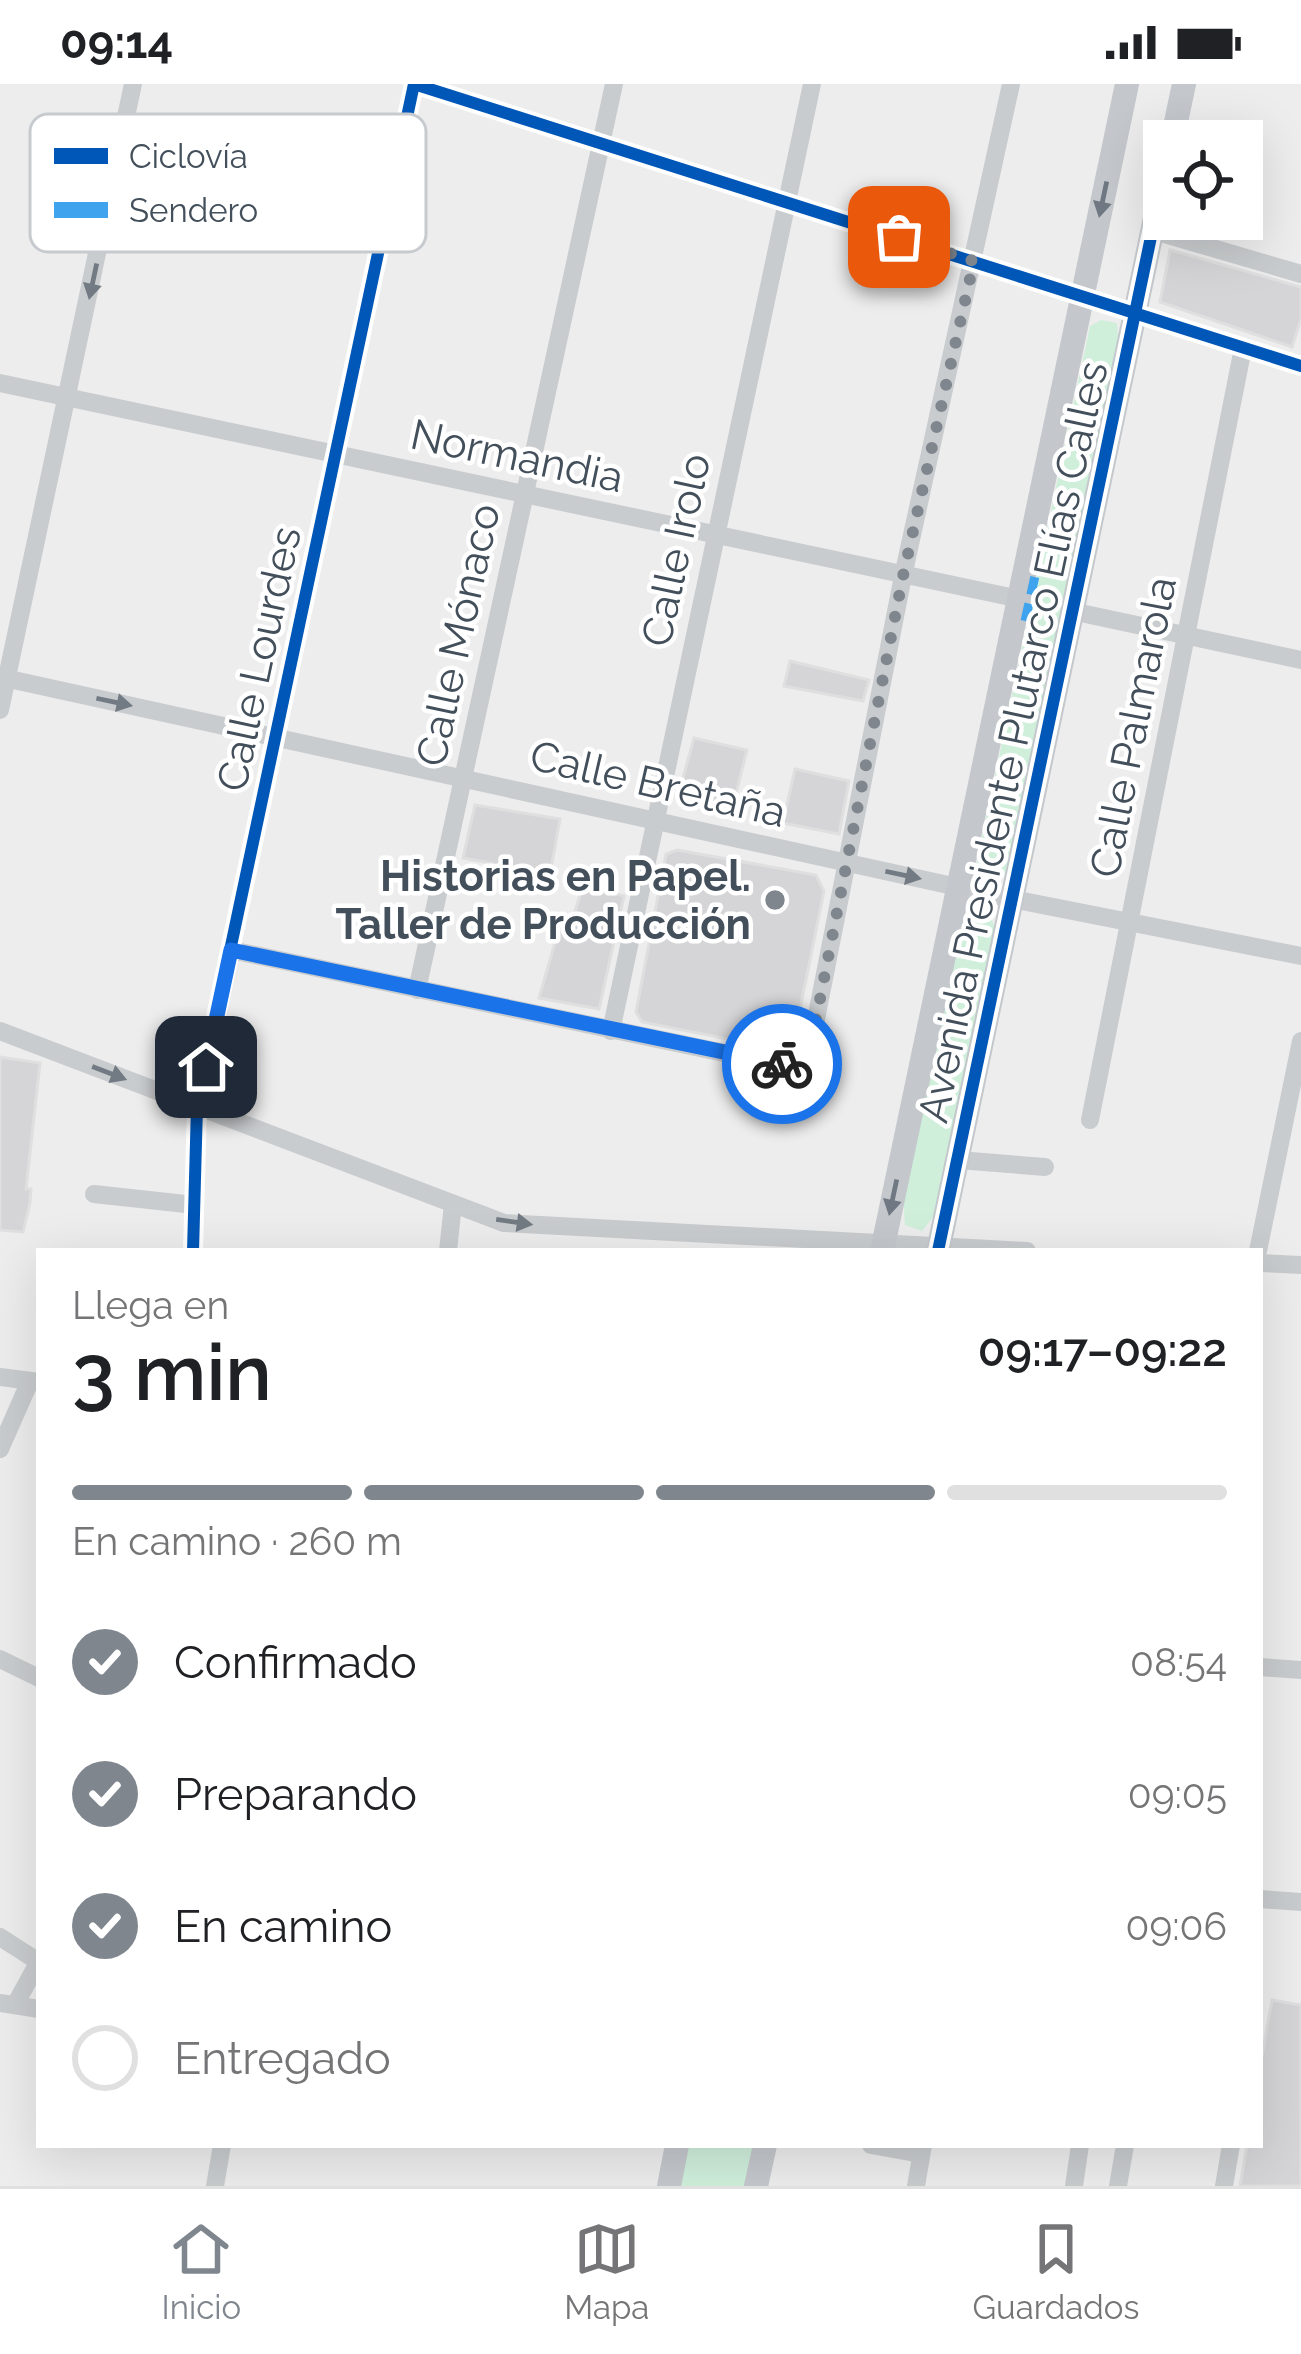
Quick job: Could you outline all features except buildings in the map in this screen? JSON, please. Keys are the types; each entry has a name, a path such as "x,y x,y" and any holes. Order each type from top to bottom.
{"main road":[{"name":"Avenida Presidente Plutarco Elías Calles","path":"882,1247 1127,84"},
{"path":"1176,120 1184,84"},
{"name":"Avenida Presidente Plutarco Elías Calles","path":"938,1248 1076,612 1149,240"},
{"path":"669,2186 676,2148"},
{"path":"756,2186 764,2148"}],"street":[{"path":"127,114 133,84"},
{"path":"413,84 1301,367"},
{"name":"Calle Lourdes","path":"407,114 413,84"},
{"name":"Calle Mónaco","path":"417,990 614,84"},
{"name":"Calle Irolo","path":"611,1031 812,84"},
{"path":"231,950 777,1064 796,1064 810,1050 903,576 1011,84"},
{"path":"1185,240 1301,274"},
{"path":"0,710 99,252"},
{"name":"Calle Lourdes","path":"193,1248 197,1106 379,252"},
{"name":"Calle Palmarola","path":"1090,1120 1244,348"},
{"name":"Normandia","path":"0,383 1019,599"},
{"path":"1076,612 1301,660"},
{"name":"Calle Bretaña","path":"4,677 1012,899 1301,956"},
{"path":"0,1031 504,1223 882,1247"},
{"path":"1259,1248 1301,1041"},
{"path":"958,1160 1046,1167"},
{"path":"94,1194 195,1204"},
{"path":"448,1248 454,1204"},
{"path":"1263,1263 1301,1265"},
{"path":"0,1376 35,1382 0,1449"},
{"path":"0,1659 36,1677"},
{"path":"1263,1667 1301,1670"},
{"path":"1263,1898 1301,1902"},
{"path":"0,1937 36,1960"},
{"path":"8,2004 36,1966"},
{"path":"214,2186 220,2148"},
{"path":"1074,2186 1080,2148"},
{"path":"1118,2186 1124,2148"},
{"path":"1224,2186 1230,2148"},
{"path":"916,2186 922,2150"}],"green space":[{"path":"1101,320 1117,323 1119,346 1009,870 1000,878 981,872 977,861 1090,326"},
{"path":"987,911 996,929 935,1215 922,1231 905,1225 903,1195 961,926 969,912"},
{"path":"676,2148 753,2148 746,2186 669,2186"}],"marked path":[{"path":"1025,621 1035,576"}],"cycle path":[{"path":"408,114 414,84 1301,366"},
{"path":"939,1248 1150,240"},
{"path":"193,1248 197,1106 378,252"}],"way so far":[{"path":"782,1064 796,1064 810,1050 903,576 974,261 899,237"}],"place":[{"name":"Historias en Papel. Taller de Producción","path":"775,900"}],"route":[{"path":"206,1067 231,950 782,1064"}]}
